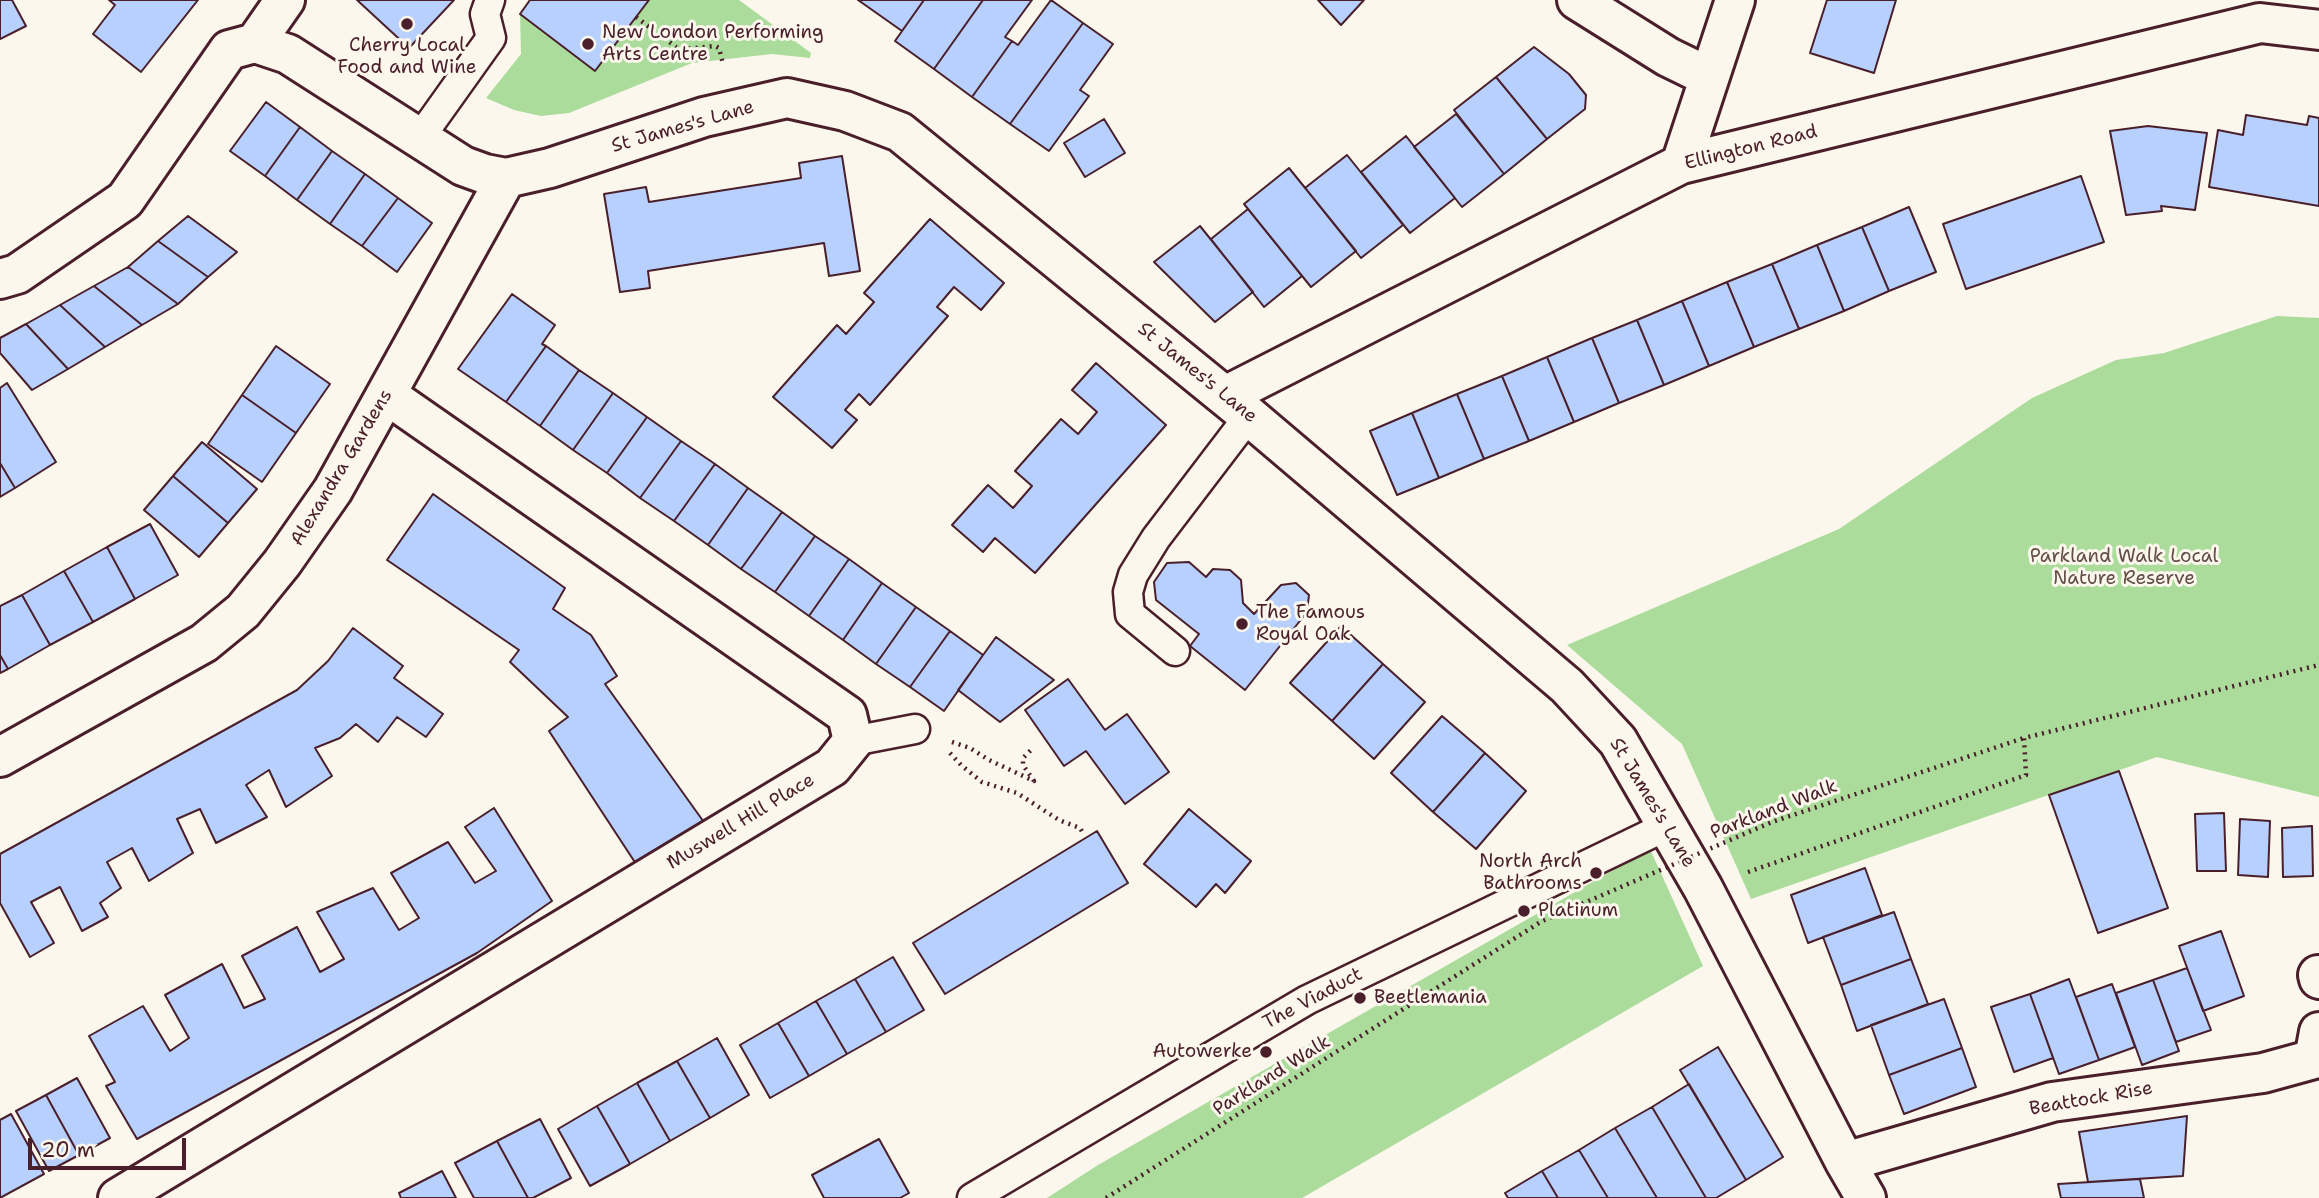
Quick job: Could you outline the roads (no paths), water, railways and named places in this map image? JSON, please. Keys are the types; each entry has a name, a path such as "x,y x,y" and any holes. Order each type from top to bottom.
{"street":[{"path":"0,279 17,274 125,200 229,50 255,43 285,0"},
{"path":"1577,0 1668,57 1709,77"},
{"path":"1681,164 1735,0"},
{"name":"Ellington Road","path":"1237,406 1681,164 2260,23 2319,30"},
{"name":"St James's Lane","path":"255,43 288,54 463,166 506,178 550,168 704,117 787,98 845,111 900,132 1237,406 1567,686 1618,741 1703,888 1866,1198"},
{"name":"Alexandra Gardens","path":"0,757 204,643 243,611 282,564 333,490 506,178"},
{"path":"387,395 847,715 853,741"},
{"name":"Muswell Hill Place","path":"118,1198 832,767 853,741"},
{"name":"Beattock Rise","path":"1845,1162 2052,1102 2263,1073 2314,1059 2319,1032"}],"lane":[{"path":"419,139 491,38 485,14 489,0"},
{"path":"1175,651 1130,614 1128,593 1133,575 1237,406"},
{"path":"853,741 915,729"},
{"name":"The Viaduct","path":"972,1198 1307,1000 1667,826"}],"place":[{"name":"Cherry Local Food and Wine","path":"407,24"},
{"name":"New London Performing Arts Centre","path":"588,44"},
{"name":"The Famous Royal Oak","path":"1242,624"},
{"name":"North Arch Bathrooms","path":"1596,873"},
{"name":"Platinum","path":"1524,911"},
{"name":"Beetlemania","path":"1360,998"},
{"name":"Autowerke","path":"1266,1052"}],"park label":[{"name":"Parkland Walk Local Nature Reserve","path":"2124,568"}]}
